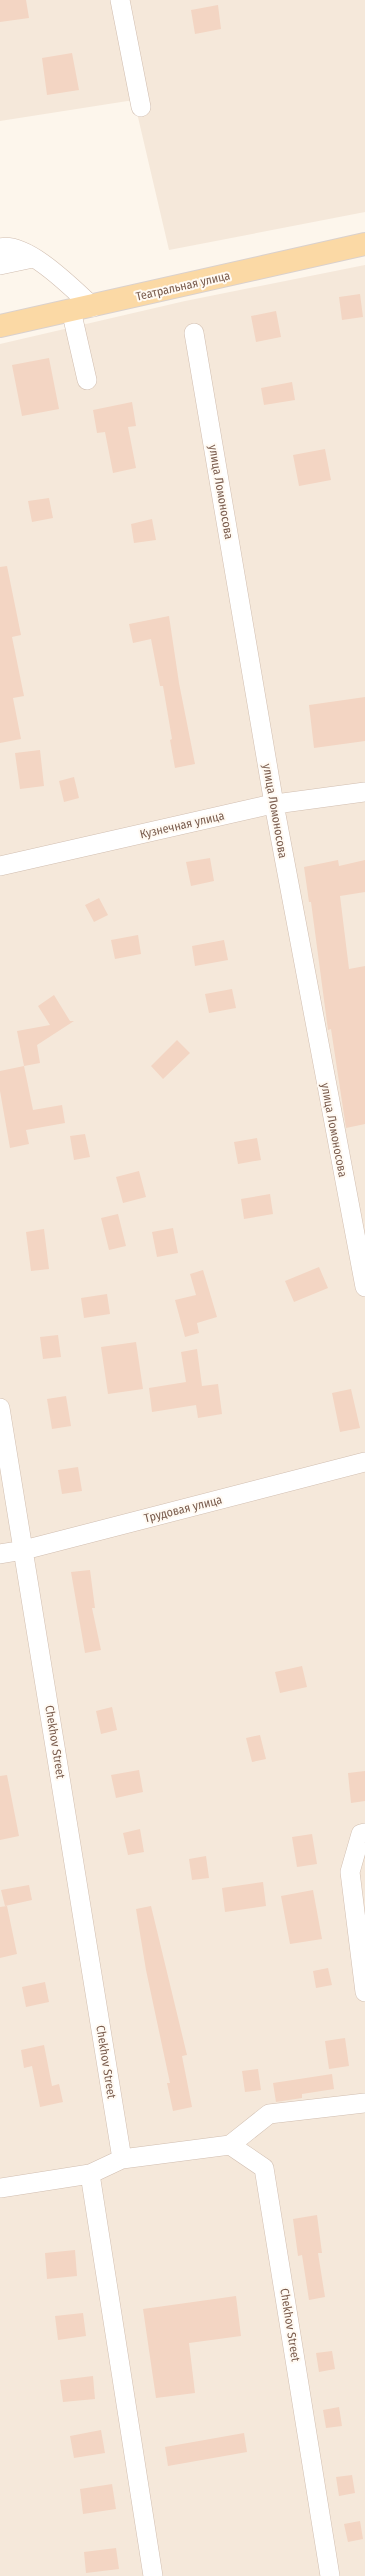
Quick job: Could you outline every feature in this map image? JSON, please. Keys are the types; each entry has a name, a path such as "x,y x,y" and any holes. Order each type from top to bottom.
{"main road":[{"name":"Театральная улица","path":"0,326 71,310 93,307 365,244"}],"street":[{"path":"120,0 141,107"},
{"path":"0,248 8,246 33,258 55,273 93,307"},
{"path":"0,265 33,258"},
{"path":"71,310 86,380"},
{"name":"улица Ломоносова","path":"194,333 274,804 365,1287"},
{"name":"Кузнечная улица","path":"0,866 274,804 365,792"},
{"name":"Chekhov Street","path":"0,1408 122,2159"},
{"name":"Трудовая улица","path":"0,1554 24,1550 365,1462"},
{"path":"365,1833 361,1834 350,1872 365,1992"},
{"path":"0,2188 90,2174 122,2159 230,2145 269,2114 365,2103"},
{"name":"Chekhov Street","path":"230,2145 264,2168 330,2576"},
{"path":"90,2174 152,2576"}],"shaded area":[{"path":"0,0 365,0 365,212 169,250 134,100 0,121"},
{"path":"365,265 365,2576 0,2576 0,344 185,301"}],"building":[{"path":"0,0 26,0 29,18 0,22"},
{"path":"218,5 221,29 195,34 191,10"},
{"path":"72,53 79,90 47,95 42,58"},
{"path":"360,294 363,317 342,320 339,297"},
{"path":"276,311 281,337 256,342 251,316"},
{"path":"49,358 59,409 22,416 12,365"},
{"path":"292,382 295,400 264,405 261,388"},
{"path":"132,402 136,426 128,427 136,468 113,473 105,432 97,433 93,410"},
{"path":"325,449 331,480 299,486 293,455"},
{"path":"49,498 53,518 32,522 28,501"},
{"path":"152,519 156,540 134,543 131,524"},
{"path":"7,566 21,635 12,637 24,696 13,698 21,739 0,743 0,567"},
{"path":"169,616 179,683 195,764 175,768 170,740 172,739 163,686 160,686 151,639 133,643 129,624"},
{"path":"365,697 365,741 314,748 309,705"},
{"path":"40,750 44,786 20,789 15,753"},
{"path":"74,777 79,798 64,802 59,781"},
{"path":"210,858 214,881 191,886 186,862"},
{"path":"338,860 339,866 365,860 365,892 340,896 349,969 365,966 365,1124 346,1128 331,1029 328,1030 311,902 309,902 304,867"},
{"path":"99,898 108,915 94,922 85,905"},
{"path":"138,935 141,954 115,959 111,940"},
{"path":"224,940 228,960 195,966 192,946"},
{"path":"232,989 236,1008 209,1013 205,994"},
{"path":"54,995 70,1021 74,1021 37,1045 40,1063 24,1066 17,1031 50,1025 38,1006"},
{"path":"177,1040 190,1053 163,1079 151,1066"},
{"path":"24,1066 33,1110 62,1105 65,1123 26,1130 29,1144 10,1148 0,1091 0,1071"},
{"path":"85,1134 90,1157 74,1160 70,1136"},
{"path":"257,1138 261,1160 238,1164 234,1142"},
{"path":"139,1171 146,1197 123,1203 116,1177"},
{"path":"270,1194 273,1214 244,1219 241,1199"},
{"path":"118,1214 126,1246 109,1250 101,1218"},
{"path":"173,1228 178,1253 157,1257 152,1232"},
{"path":"44,1229 49,1269 31,1271 26,1232"},
{"path":"319,1267 328,1288 294,1302 285,1281"},
{"path":"203,1270 217,1317 197,1323 199,1333 185,1337 175,1300 196,1295 190,1274"},
{"path":"107,1294 110,1314 84,1318 81,1298"},
{"path":"58,1335 61,1357 43,1359 40,1337"},
{"path":"136,1342 143,1389 108,1394 101,1347"},
{"path":"197,1349 202,1386 218,1384 222,1414 198,1418 196,1405 152,1412 149,1388 186,1382 181,1352"},
{"path":"351,1389 360,1428 340,1432 332,1393"},
{"path":"66,1396 71,1426 52,1429 47,1399"},
{"path":"78,1467 82,1491 62,1494 58,1470"},
{"path":"90,1570 95,1608 92,1608 101,1650 85,1653 71,1572"},
{"path":"302,1666 307,1687 280,1693 275,1672"},
{"path":"112,1707 117,1730 101,1734 96,1711"},
{"path":"260,1735 266,1759 252,1762 246,1738"},
{"path":"139,1770 143,1792 116,1798 111,1775"},
{"path":"365,1771 365,1801 351,1803 348,1773"},
{"path":"7,1775 19,1836 0,1840 0,1776"},
{"path":"140,1829 144,1852 128,1855 123,1833"},
{"path":"312,1834 317,1864 297,1867 292,1837"},
{"path":"206,1856 209,1878 192,1880 189,1859"},
{"path":"263,1882 266,1906 225,1912 222,1888"},
{"path":"29,1885 32,1900 5,1906 1,1890"},
{"path":"313,1890 322,1939 290,1944 281,1896"},
{"path":"7,1906 17,1954 0,1958 0,1907"},
{"path":"151,1906 187,2055 182,2056 192,2107 173,2111 167,2083 170,2083 146,1970 136,1909"},
{"path":"328,1968 332,1985 316,1988 313,1971"},
{"path":"45,1982 49,2002 26,2007 22,1987"},
{"path":"345,2038 349,2066 329,2069 325,2041"},
{"path":"44,2045 52,2086 59,2084 63,2102 40,2107 32,2066 24,2068 21,2050"},
{"path":"258,2069 261,2090 245,2092 242,2071"},
{"path":"332,2074 334,2089 302,2094 302,2098 276,2102 273,2083"},
{"path":"317,2215 322,2253 318,2253 325,2297 309,2300 302,2255 298,2256 293,2219"},
{"path":"75,2250 77,2276 47,2279 45,2253"},
{"path":"236,2296 241,2336 189,2343 195,2393 156,2398 143,2309"},
{"path":"83,2313 86,2336 58,2340 55,2316"},
{"path":"332,2351 335,2369 319,2372 316,2353"},
{"path":"93,2376 95,2399 63,2402 60,2380"},
{"path":"339,2407 342,2426 326,2428 323,2410"},
{"path":"101,2430 105,2453 74,2458 70,2436"},
{"path":"244,2433 247,2452 168,2466 165,2447"},
{"path":"352,2475 355,2493 339,2496 336,2477"},
{"path":"112,2484 116,2509 83,2514 80,2489"},
{"path":"360,2521 363,2539 348,2542 344,2524"},
{"path":"116,2548 119,2569 86,2573 84,2552"}]}
